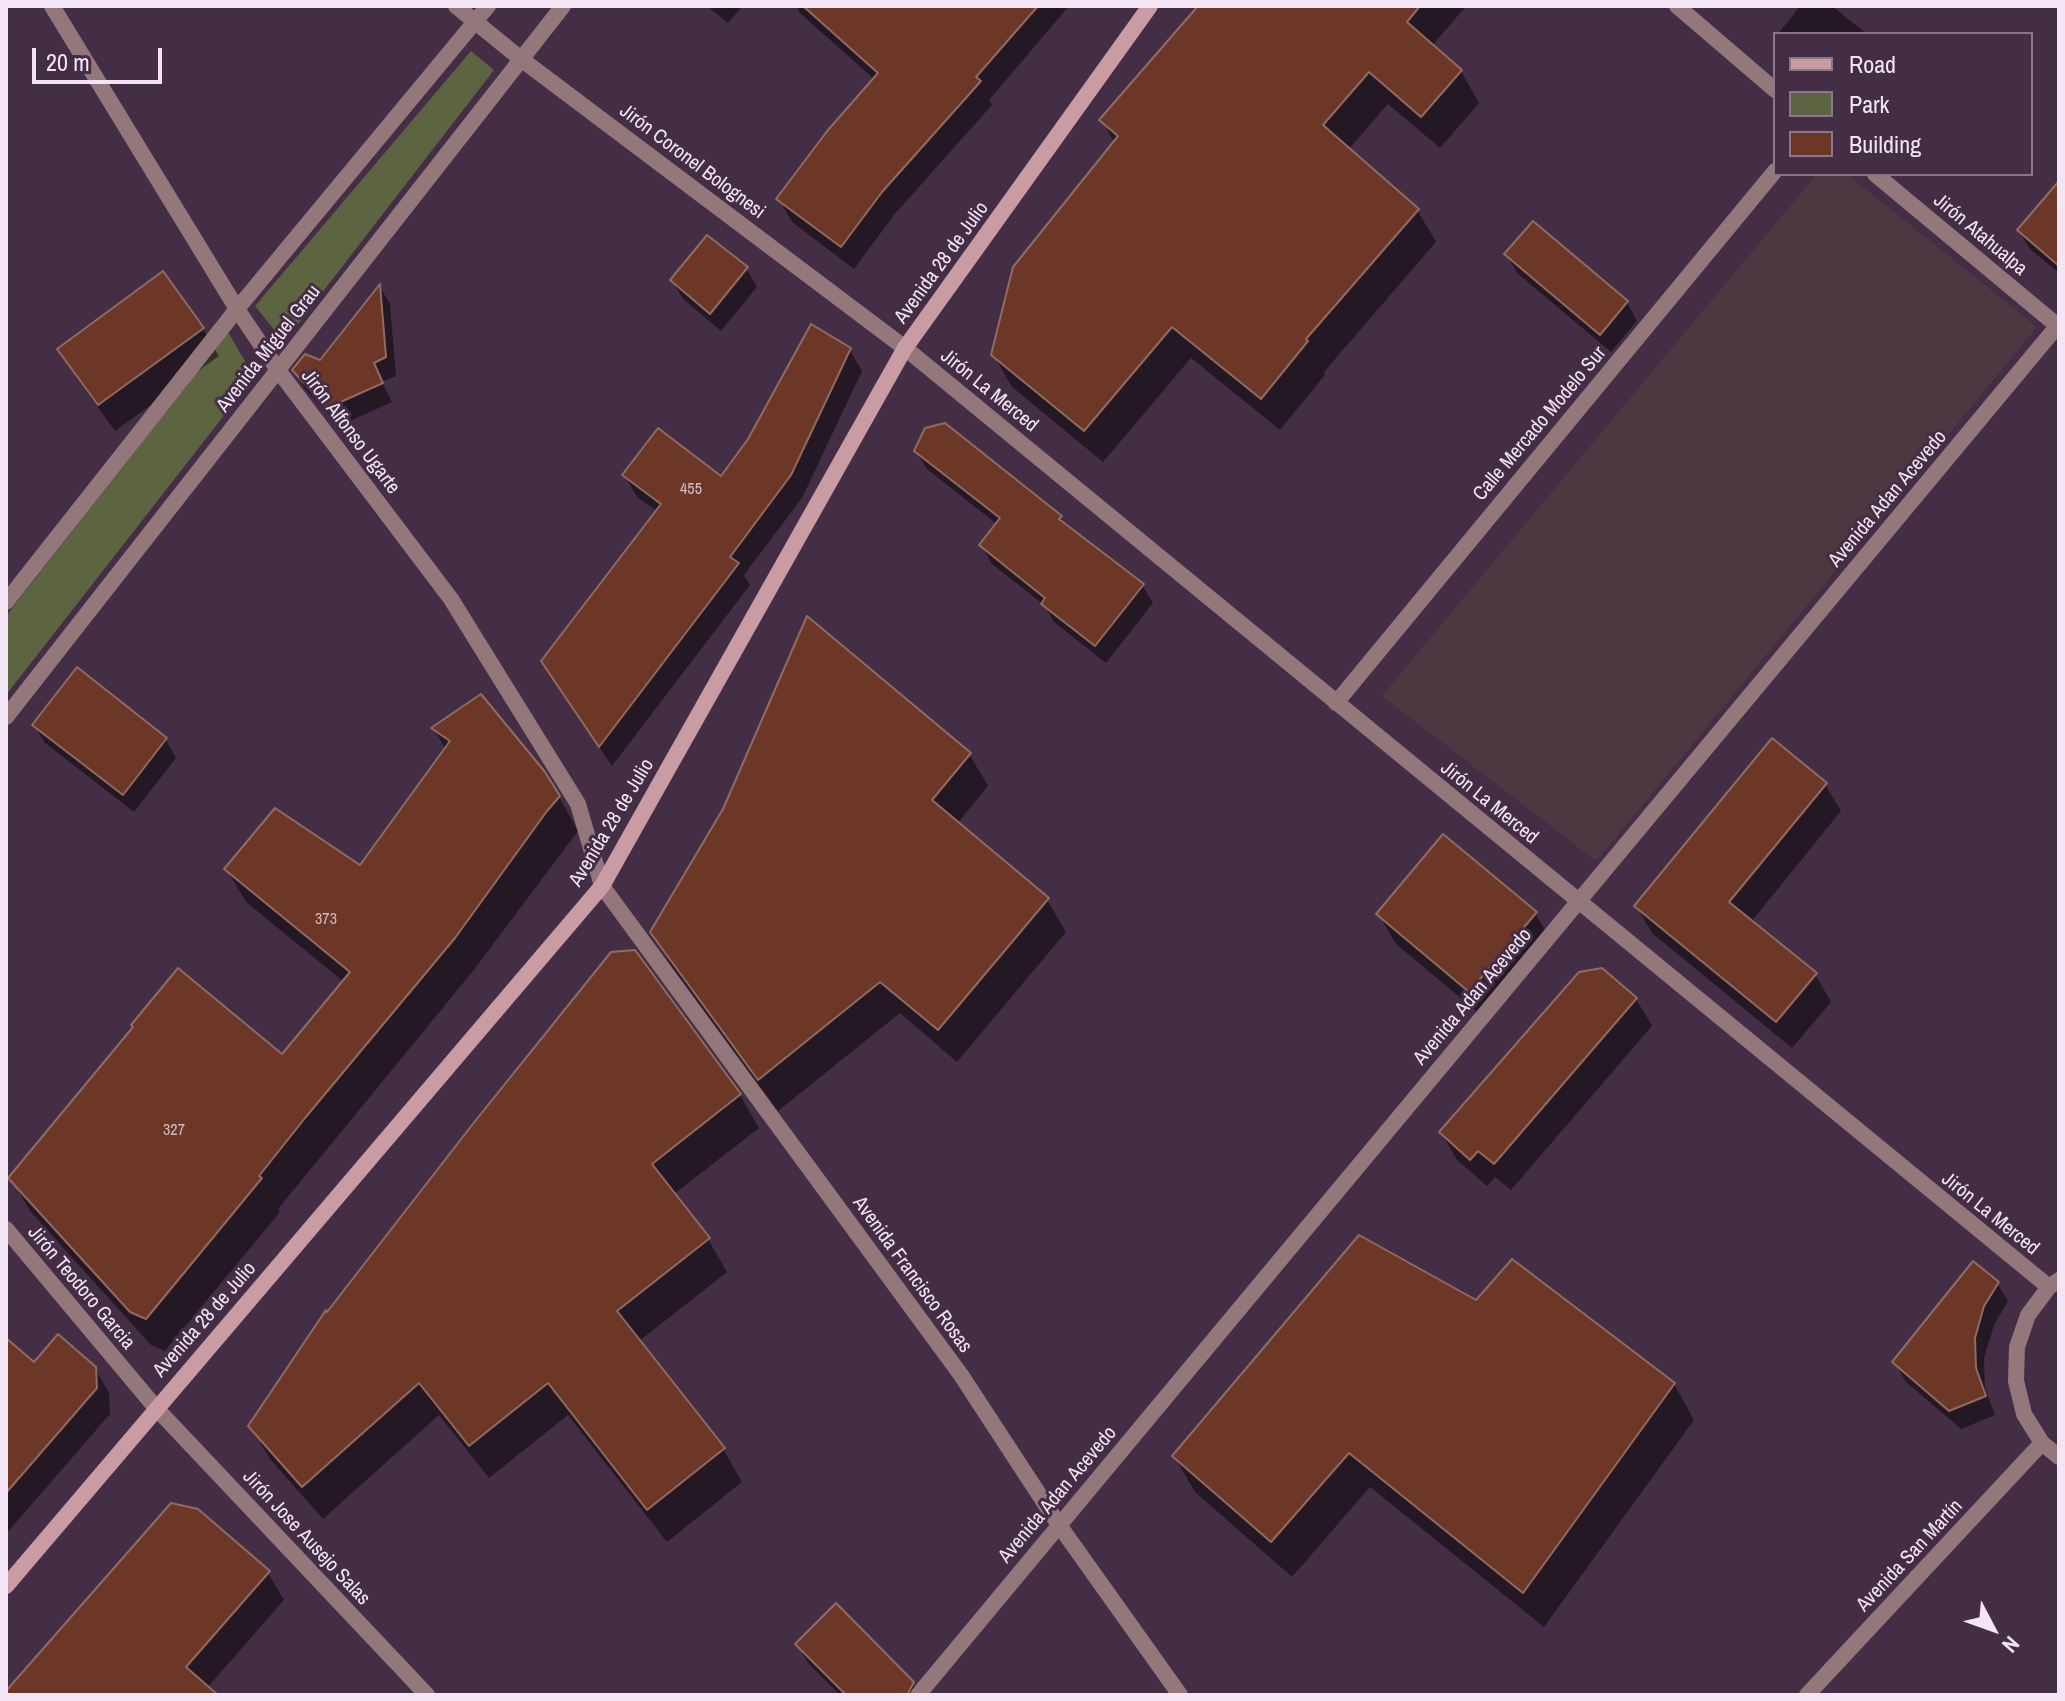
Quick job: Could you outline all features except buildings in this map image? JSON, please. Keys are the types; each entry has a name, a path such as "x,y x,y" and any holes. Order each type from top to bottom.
{"main road":[{"name":"Avenida 28 de Julio","path":"6,1586 602,886 905,348 1150,6"}],"street":[{"name":"Jirón Alfonso Ugarte","path":"52,6 237,309 278,370 451,599 578,804 602,886"},
{"name":"Jirón Coronel Bolognesi","path":"456,6 474,24 905,348"},
{"path":"6,602 237,309 488,6"},
{"name":"Avenida Miguel Grau","path":"6,717 563,6"},
{"path":"1677,6 1773,88"},
{"name":"Calle Mercado Modelo Sur","path":"1336,703 1773,173"},
{"name":"Jirón Atahualpa","path":"1877,176 2058,326"},
{"name":"Avenida Adan Acevedo","path":"918,1695 2058,326"},
{"name":"Jirón La Merced","path":"905,348 1578,902 2054,1284"},
{"name":"Avenida Francisco Rosas","path":"602,886 961,1375 1059,1525 1180,1695"},
{"name":"Jirón Teodoro Garcia","path":"6,1229 156,1408"},
{"path":"2054,1284 2028,1315 2017,1347 2016,1381 2024,1414 2042,1443 2059,1457"},
{"name":"Jirón Jose Ausejo Salas","path":"156,1408 427,1695"},
{"name":"Avenida San Martín","path":"1807,1695 2042,1443"}],"shaded area":[{"path":"1815,176 1849,176 2037,327 1596,861 1382,696"}],"green space":[{"path":"471,51 494,70 284,342 255,306"},
{"path":"228,332 254,377 6,695 6,616"}]}
